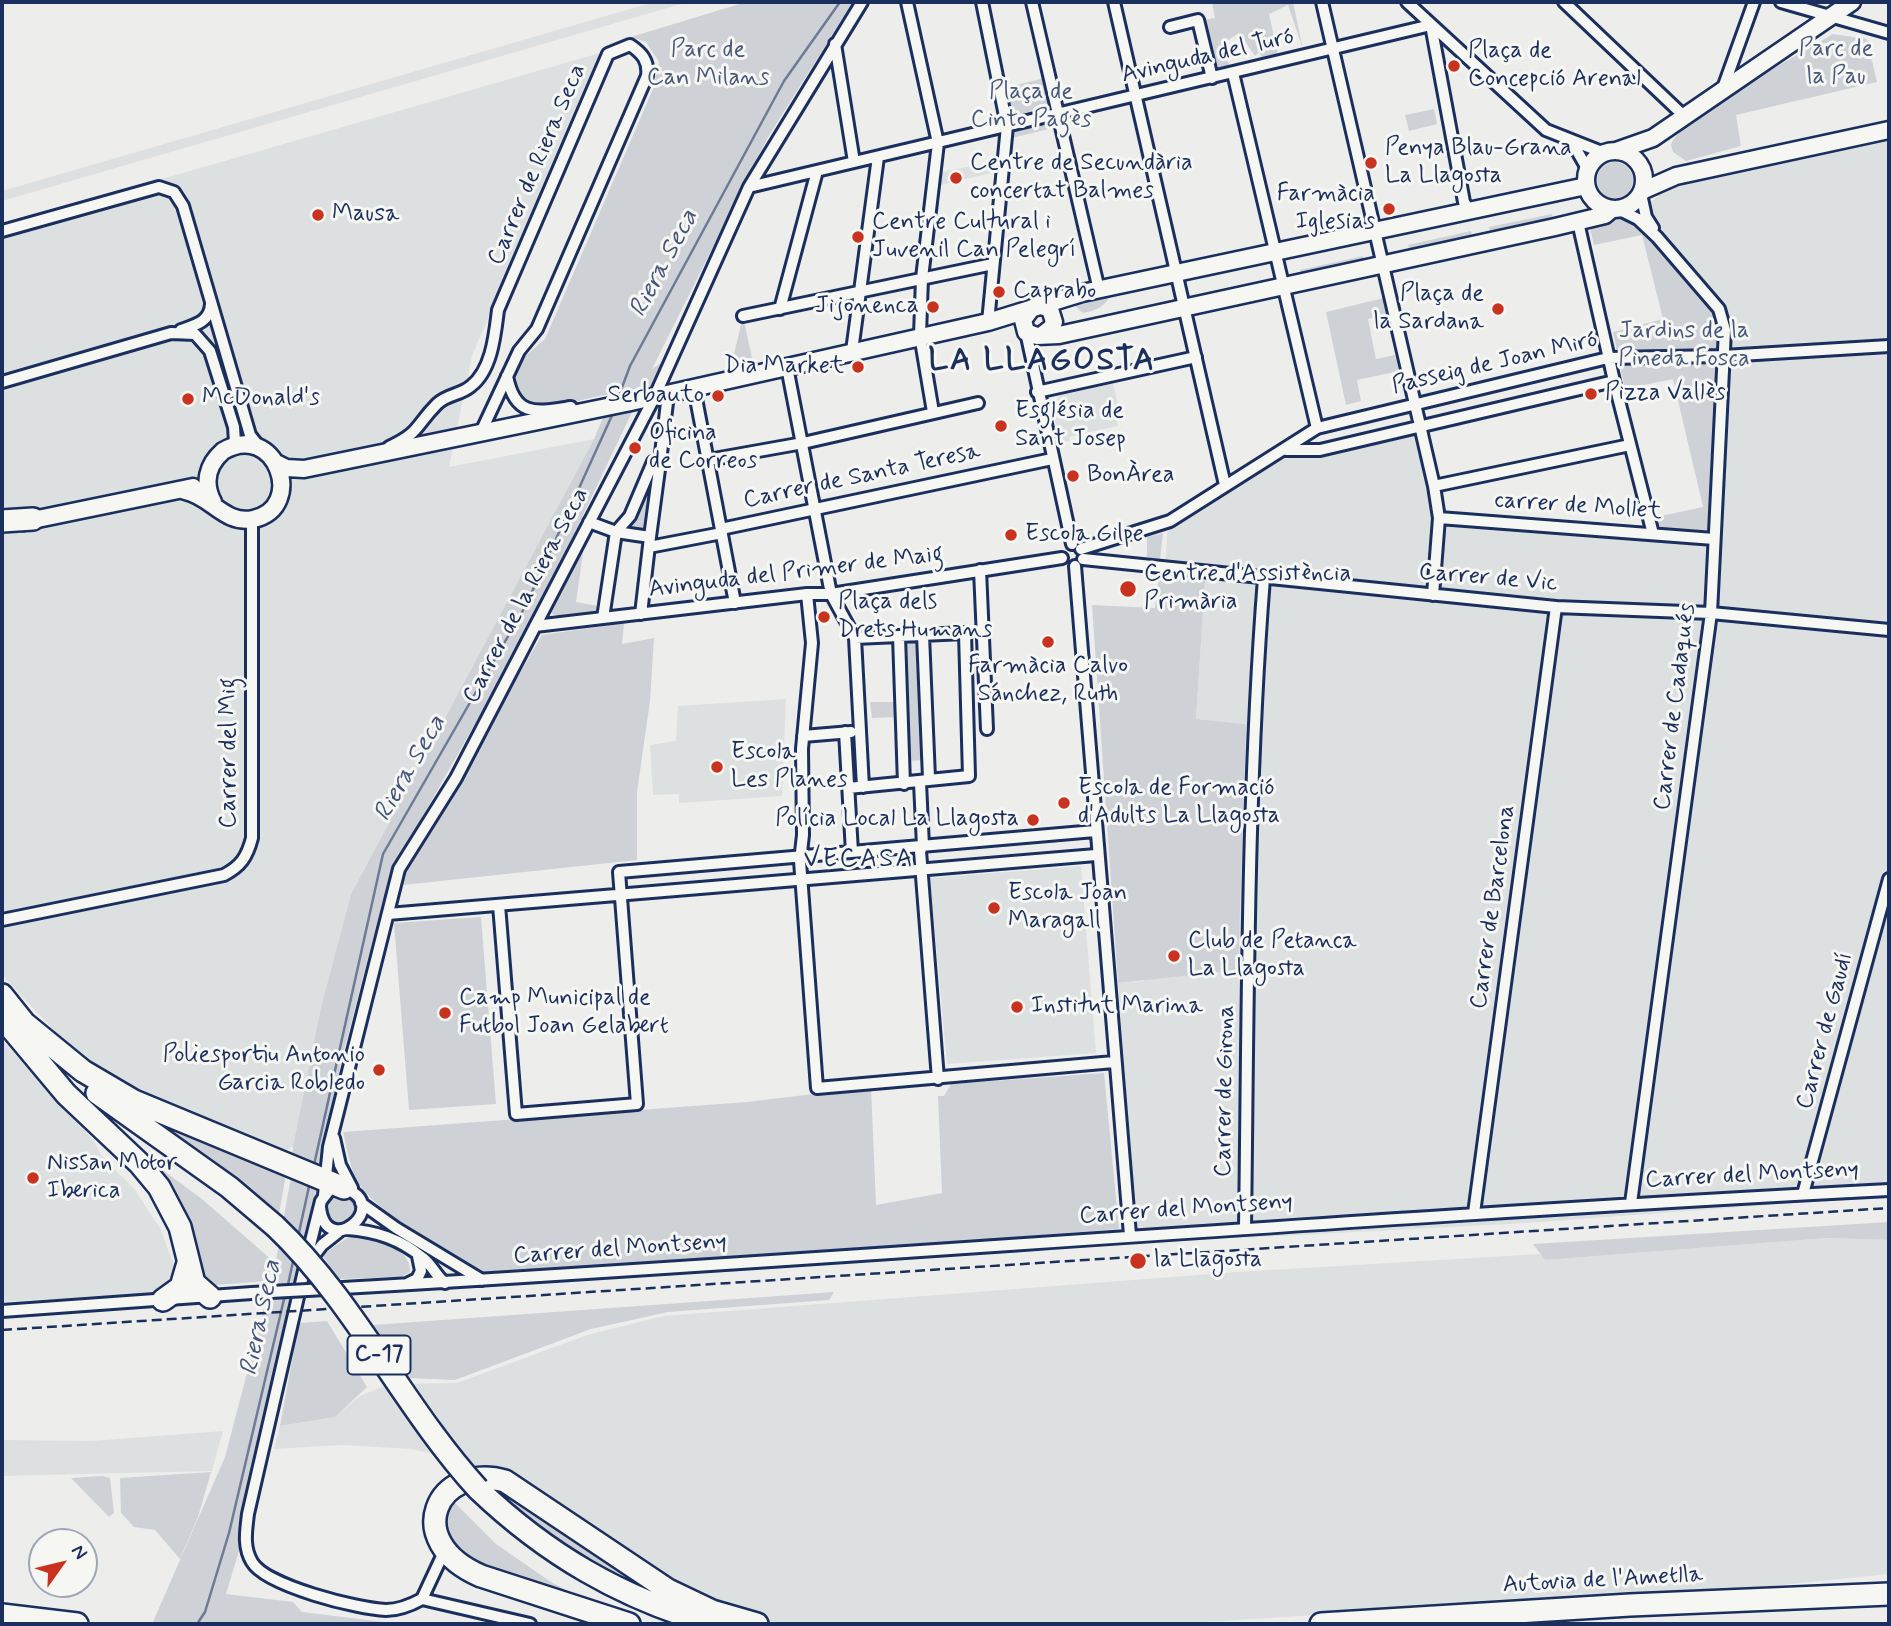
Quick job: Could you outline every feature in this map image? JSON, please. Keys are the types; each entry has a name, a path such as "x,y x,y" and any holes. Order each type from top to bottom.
{"highway":[{"path":"2,521 33,519"},
{"name":"C-17","path":"2,995 27,1048 99,1113 271,1231"},
{"path":"12,1020 113,1090 338,1190"},
{"name":"C-17","path":"12,1020 87,1086 229,1187 328,1284 471,1492 508,1536 566,1577 597,1595 665,1624"},
{"path":"27,1048 66,1094 149,1174 175,1215 194,1283 210,1297"},
{"path":"163,1300 184,1283 188,1258"},
{"path":"629,1624 481,1576 459,1566 444,1552 434,1524 441,1502 453,1489 467,1482 497,1479 516,1486 668,1590 712,1611 757,1624"},
{"name":"C-17","path":"471,1492 588,1575 650,1605 712,1624"},
{"path":"1698,1602 1797,1587 1889,1580"},
{"name":"Autovia de l'Ametlla","path":"1321,1624 1889,1594"},
{"path":"1534,1624 1889,1607"},
{"path":"2,1615 77,1624"}],"main road":[{"path":"1615,209 1595,202 1587,178 1594,160 1653,138 1852,2"},
{"path":"991,321 1059,335 1578,222 1630,205 1641,193 1676,176 1889,130"},
{"path":"1641,193 1641,168 1645,151 1653,138"},
{"path":"1610,152 1631,156 1641,168 1676,176"},
{"path":"2,527 186,491 208,474 223,451 240,445 261,449 286,468 304,469 602,408 991,321 1099,290 1469,210 1587,178"},
{"path":"1035,307 1050,309 1053,315 1051,328 1030,330 1024,317 1035,307"},
{"path":"276,463 281,488"},
{"path":"186,491 213,502 234,518 252,519 270,510 281,488 304,469"},
{"path":"208,474 208,492 213,502"}],"street":[{"path":"641,614 660,462 662,395 749,187 862,2"},
{"path":"907,2 938,143 922,278 920,335 933,412"},
{"path":"982,2 1007,126 993,264 991,321"},
{"path":"1032,2 1099,290"},
{"path":"1114,2 1225,485"},
{"path":"1322,2 1434,486 1439,518 1433,595"},
{"path":"1407,2 1546,130 1610,152"},
{"path":"1564,2 1685,117"},
{"path":"1722,91 1754,2"},
{"path":"1781,2 1889,33"},
{"path":"1170,27 1198,20 1212,78"},
{"path":"1431,25 1464,202 1469,210"},
{"name":"Avinguda del Turó","path":"749,187 1431,25"},
{"path":"835,44 854,162"},
{"name":"Carrer de Riera Seca","path":"370,454 412,436 438,403 473,385 481,375 494,338 498,310 608,54 629,45 640,52 648,65 647,76 537,329 519,351 481,432"},
{"path":"1233,74 1317,428"},
{"path":"1570,140 1582,155 1587,178"},
{"path":"852,351 878,157"},
{"path":"780,309 817,171"},
{"path":"2,231 159,187 178,195 250,435 261,449"},
{"name":"Carrer de Cadaqués","path":"1641,193 1646,217 1657,237"},
{"name":"Carrer de Cadaqués","path":"1615,209 1638,219 1657,237 1719,309 1724,330 1711,613 1631,1203"},
{"path":"1578,222 1608,358 1653,534"},
{"path":"743,316 993,264"},
{"path":"2,382 200,324 211,310 211,301"},
{"path":"1030,330 1037,392 1078,555 1096,855 1129,1235"},
{"path":"171,332 195,334 210,351"},
{"path":"221,335 211,334 210,351 235,437 235,442 223,451"},
{"name":"Passeig de Joan Miró","path":"1078,555 1170,522 1317,428 1608,358 1723,356 1889,346"},
{"path":"1037,392 1196,357"},
{"path":"787,367 831,594 855,638 863,787"},
{"path":"507,375 510,393 525,408 539,412 579,406 602,408"},
{"name":"Passeig de Joan Miró","path":"1286,450 1320,450 1614,382"},
{"path":"694,388 735,603"},
{"name":"Carrer de la Riera Seca","path":"338,1190 334,1131 400,870 456,778 589,522 662,395"},
{"path":"708,460 803,443 978,403"},
{"path":"1434,486 1630,445"},
{"name":"Carrer de Santa Teresa","path":"649,542 721,531 1052,459"},
{"path":"603,618 616,531 630,516 653,463 660,462"},
{"name":"carrer de Mollet","path":"1439,518 1714,539"},
{"name":"Carrer del Mig","path":"2,920 224,875 237,868 247,855 252,838 252,519"},
{"path":"589,522 649,542"},
{"path":"1064,549 1078,555 1066,565 1062,558 1064,549"},
{"name":"Carrer de Vic","path":"1078,555 1264,578 1556,607 1711,613 1889,630"},
{"name":"Avinguda del Primer de Maig","path":"535,626 807,594 831,594 1062,558"},
{"path":"980,570 987,729"},
{"name":"Carrer de Girona","path":"1245,1228 1257,662 1264,578"},
{"path":"807,594 812,643 803,736 800,880 817,1088 1114,1062"},
{"name":"Carrer de Barcelona","path":"1474,1213 1556,607"},
{"path":"848,788 969,776 965,633 855,638"},
{"path":"923,635 924,781 923,846 920,851 938,1079"},
{"path":"899,636 904,784"},
{"path":"967,704 986,702"},
{"path":"803,736 860,731"},
{"path":"845,732 852,852"},
{"path":"499,905 516,1114 637,1104 619,872 1096,831"},
{"path":"388,914 1096,855"},
{"name":"Carrer de Gaudí","path":"1803,1194 1889,879"},
{"name":"Carrer de la Riera Seca","path":"334,1131 340,1166 338,1190"},
{"name":"Carrer del Montseny","path":"2,1311 252,1293 485,1281 1129,1235 1889,1189"},
{"path":"307,1264 322,1245 361,1215 338,1190 320,1207 248,1514 246,1550 251,1560 265,1576 365,1608 397,1609 422,1599 530,1624"},
{"name":"Carrer del Montseny","path":"338,1190 439,1255 485,1281"},
{"path":"320,1207 326,1223 344,1229 382,1234 416,1254 446,1283 451,1272 439,1255"},
{"path":"406,1284 417,1279 421,1271 422,1263 416,1254"},
{"path":"422,1599 444,1552"}],"shaded area":[{"path":"654,2 688,2 2,201 2,191"},
{"path":"600,53 472,356 449,467 594,439 351,894 321,1007 293,1146 273,1162 160,1120 76,1054 2,975 2,225"},
{"path":"1889,139 1889,1196 1527,1223 1243,1238 1137,1238 1118,983 1144,981 1246,724 1196,719 1205,581 1164,576 1168,526 1180,523 1279,460 1417,431 1435,516 1718,541 1723,307 1649,218 1646,205 1671,187"},
{"name":"Centre de Secundària concertat Balmes","path":"1000,160 1000,171 941,185 942,172"},
{"path":"1113,383 1119,409 1114,410 1118,426 1069,437 1070,441 1060,443 1052,406 1060,395"},
{"name":"Escola Les Planes","path":"786,699 782,796 679,803 679,794 653,795 650,745 676,741 678,706"},
{"name":"Institut Marina","path":"1081,866 1096,1053 947,1064 930,878"},
{"path":"2,1040 93,1140 101,1155 135,1190 160,1228 179,1278 164,1292 2,1302"},
{"path":"1827,1238 1889,1240 1889,1574 1761,1587 1175,1624 787,1624 753,1618 700,1599 477,1469 472,1462 411,1449 342,1445 274,1449 280,1426 335,1417 360,1396 389,1384 457,1383 587,1335 663,1316 1237,1272 1540,1254 1545,1260"},
{"path":"223,1431 212,1471 2,1476 2,1440 91,1441"}],"green space":[{"name":"Parc de Can Milans","path":"746,2 853,2 768,137 652,369 666,360 657,379 655,378 652,388 643,389 530,627 400,856 383,900 341,1062 317,1186 256,1451 239,1551 226,1594 293,1602 302,1612 399,1624 152,1624 225,1457 275,1266 291,1177 293,1146 321,1007 351,894 594,439 613,394 557,406 543,406 531,404 520,397 511,385 521,360 545,339 653,89 659,62 646,42 631,37"},
{"path":"1212,2 1293,2 1303,49 1288,5 1269,14 1278,55 1263,60 1259,52 1255,56 1239,33 1218,47 1233,70 1214,73 1204,20 1215,18"},
{"name":"Parc de la Pau","path":"1833,34 1867,39 1877,82 1736,115 1741,146 1686,161 1673,152 1671,145 1679,133 1696,119 1744,86"},
{"name":"Plaça de Cinto Pagès","path":"1049,77 1061,126 1012,138 1004,88"},
{"path":"1434,109 1437,124 1409,131 1405,115"},
{"path":"1615,162 1628,167 1633,180 1628,193 1615,198 1602,193 1597,180 1602,167"},
{"path":"1552,214 1553,219 1491,233 1489,227"},
{"name":"Jardins de la Pineda Fosca","path":"1619,216 1646,230 1659,242 1711,308 1716,325 1719,382 1712,537 1658,528 1656,517 1703,507 1673,379 1625,389 1613,332 1663,319 1642,235 1594,245 1588,221"},
{"path":"1471,231 1472,236 1410,250 1408,245"},
{"path":"1363,256 1365,262 1302,276 1300,270"},
{"path":"1111,294 1103,305 1092,311 1083,313 1075,306 1074,299"},
{"path":"1388,297 1393,313 1368,319 1376,359 1395,355 1399,371 1357,380 1361,401 1346,405 1326,312"},
{"path":"743,316 754,367 730,371"},
{"path":"660,462 650,537 616,532"},
{"path":"586,532 576,602 598,606 596,612 557,616 545,610"},
{"path":"1163,533 1160,560 1147,557 1147,537"},
{"path":"1159,575 1205,581 1196,719 1246,724 1238,970 1118,983 1092,605 1155,608"},
{"path":"624,623 622,644 654,638 650,701 637,792 637,860 403,885 406,868 542,635"},
{"path":"923,635 928,760 903,761 899,636"},
{"path":"870,702 894,702 896,717 872,718"},
{"name":"Camp Municipal de Futbol Joan Gelabert","path":"481,917 496,1104 409,1110 394,923"},
{"path":"1104,1073 1119,1229 490,1277 422,1237 372,1199 355,1176 343,1132 747,1102 871,1087 876,1205 942,1193 938,1096 944,1096 951,1084"},
{"path":"159,1124 286,1174 279,1214"},
{"path":"141,1154 202,1199 273,1261 267,1281 204,1286"},
{"path":"341,1193 352,1198 357,1209 352,1220 341,1225 330,1220 325,1209 330,1198"},
{"path":"1889,1222 1889,1240 1827,1238 1545,1260 1533,1244"},
{"path":"373,1236 403,1254 410,1272 401,1277 339,1279 322,1255 347,1238"},
{"path":"834,1292 829,1300 668,1312 591,1329 455,1380 409,1378 373,1325"},
{"path":"327,1321 367,1387 335,1417 280,1426 299,1323"},
{"path":"211,1472 198,1517 180,1559 155,1530 134,1527 121,1513 120,1478"},
{"path":"71,1478 110,1478 114,1513 109,1517"},
{"path":"489,1485 512,1494 676,1601 606,1572 570,1550"},
{"path":"453,1501 496,1544 551,1582 608,1612 507,1578 456,1553 442,1518"}],"waterway":[{"name":"Riera Seca","path":"618,398 630,366 784,81 840,2"},
{"name":"Riera Seca","path":"314,1165 383,854 526,605 614,411"},
{"name":"Riera Seca","path":"298,1237 310,1182"},
{"name":"Riera Seca","path":"287,1289 294,1257"},
{"name":"Riera Seca","path":"197,1624 205,1612 229,1533 285,1295"}],"railway":[{"path":"2,1330 1889,1208"}],"place":[{"name":"Plaça de Concepció Arenal","path":"1454,66"},
{"name":"Penya Blau-Grana La Llagosta","path":"1371,163"},
{"name":"Centre de Secundària concertat Balmes","path":"956,178"},
{"name":"Farmàcia Iglesias","path":"1389,209"},
{"name":"Mausa","path":"318,215"},
{"name":"Centre Cultural i Juvenil Can Pelegrí","path":"858,237"},
{"name":"Caprabo","path":"999,292"},
{"name":"Jijonenca","path":"933,307"},
{"name":"Plaça de la Sardana","path":"1498,309"},
{"name":"Dia Market","path":"858,367"},
{"name":"Pizza Vallès","path":"1591,394"},
{"name":"Serbauto","path":"718,396"},
{"name":"McDonald's","path":"188,399"},
{"name":"Església de Sant Josep","path":"1001,426"},
{"name":"Oficina de Correos","path":"635,448"},
{"name":"BonÀrea","path":"1073,476"},
{"name":"Escola Gilpe","path":"1011,535"},
{"name":"Centre d'Assistència Primària","path":"1128,589"},
{"name":"Plaça dels Drets Humans","path":"824,617"},
{"name":"Farmàcia Calvo Sánchez, Ruth","path":"1048,642"},
{"name":"Escola Les Planes","path":"717,767"},
{"name":"Escola de Formació d'Adults La Llagosta","path":"1064,803"},
{"name":"Polícia Local La Llagosta","path":"1033,820"},
{"name":"Escola Joan Maragall","path":"994,908"},
{"name":"Club de Petanca La Llagosta","path":"1174,956"},
{"name":"Institut Marina","path":"1017,1007"},
{"name":"Camp Municipal de Futbol Joan Gelabert","path":"445,1013"},
{"name":"Poliesportiu Antonio Garcia Robledo","path":"379,1070"},
{"name":"Nissan Motor Iberica","path":"33,1178"},
{"name":"la Llagosta","path":"1138,1261"}],"district":[{"name":"LA LLAGOSTA","path":"1042,362"},
{"name":"VECASA","path":"859,861"}]}
